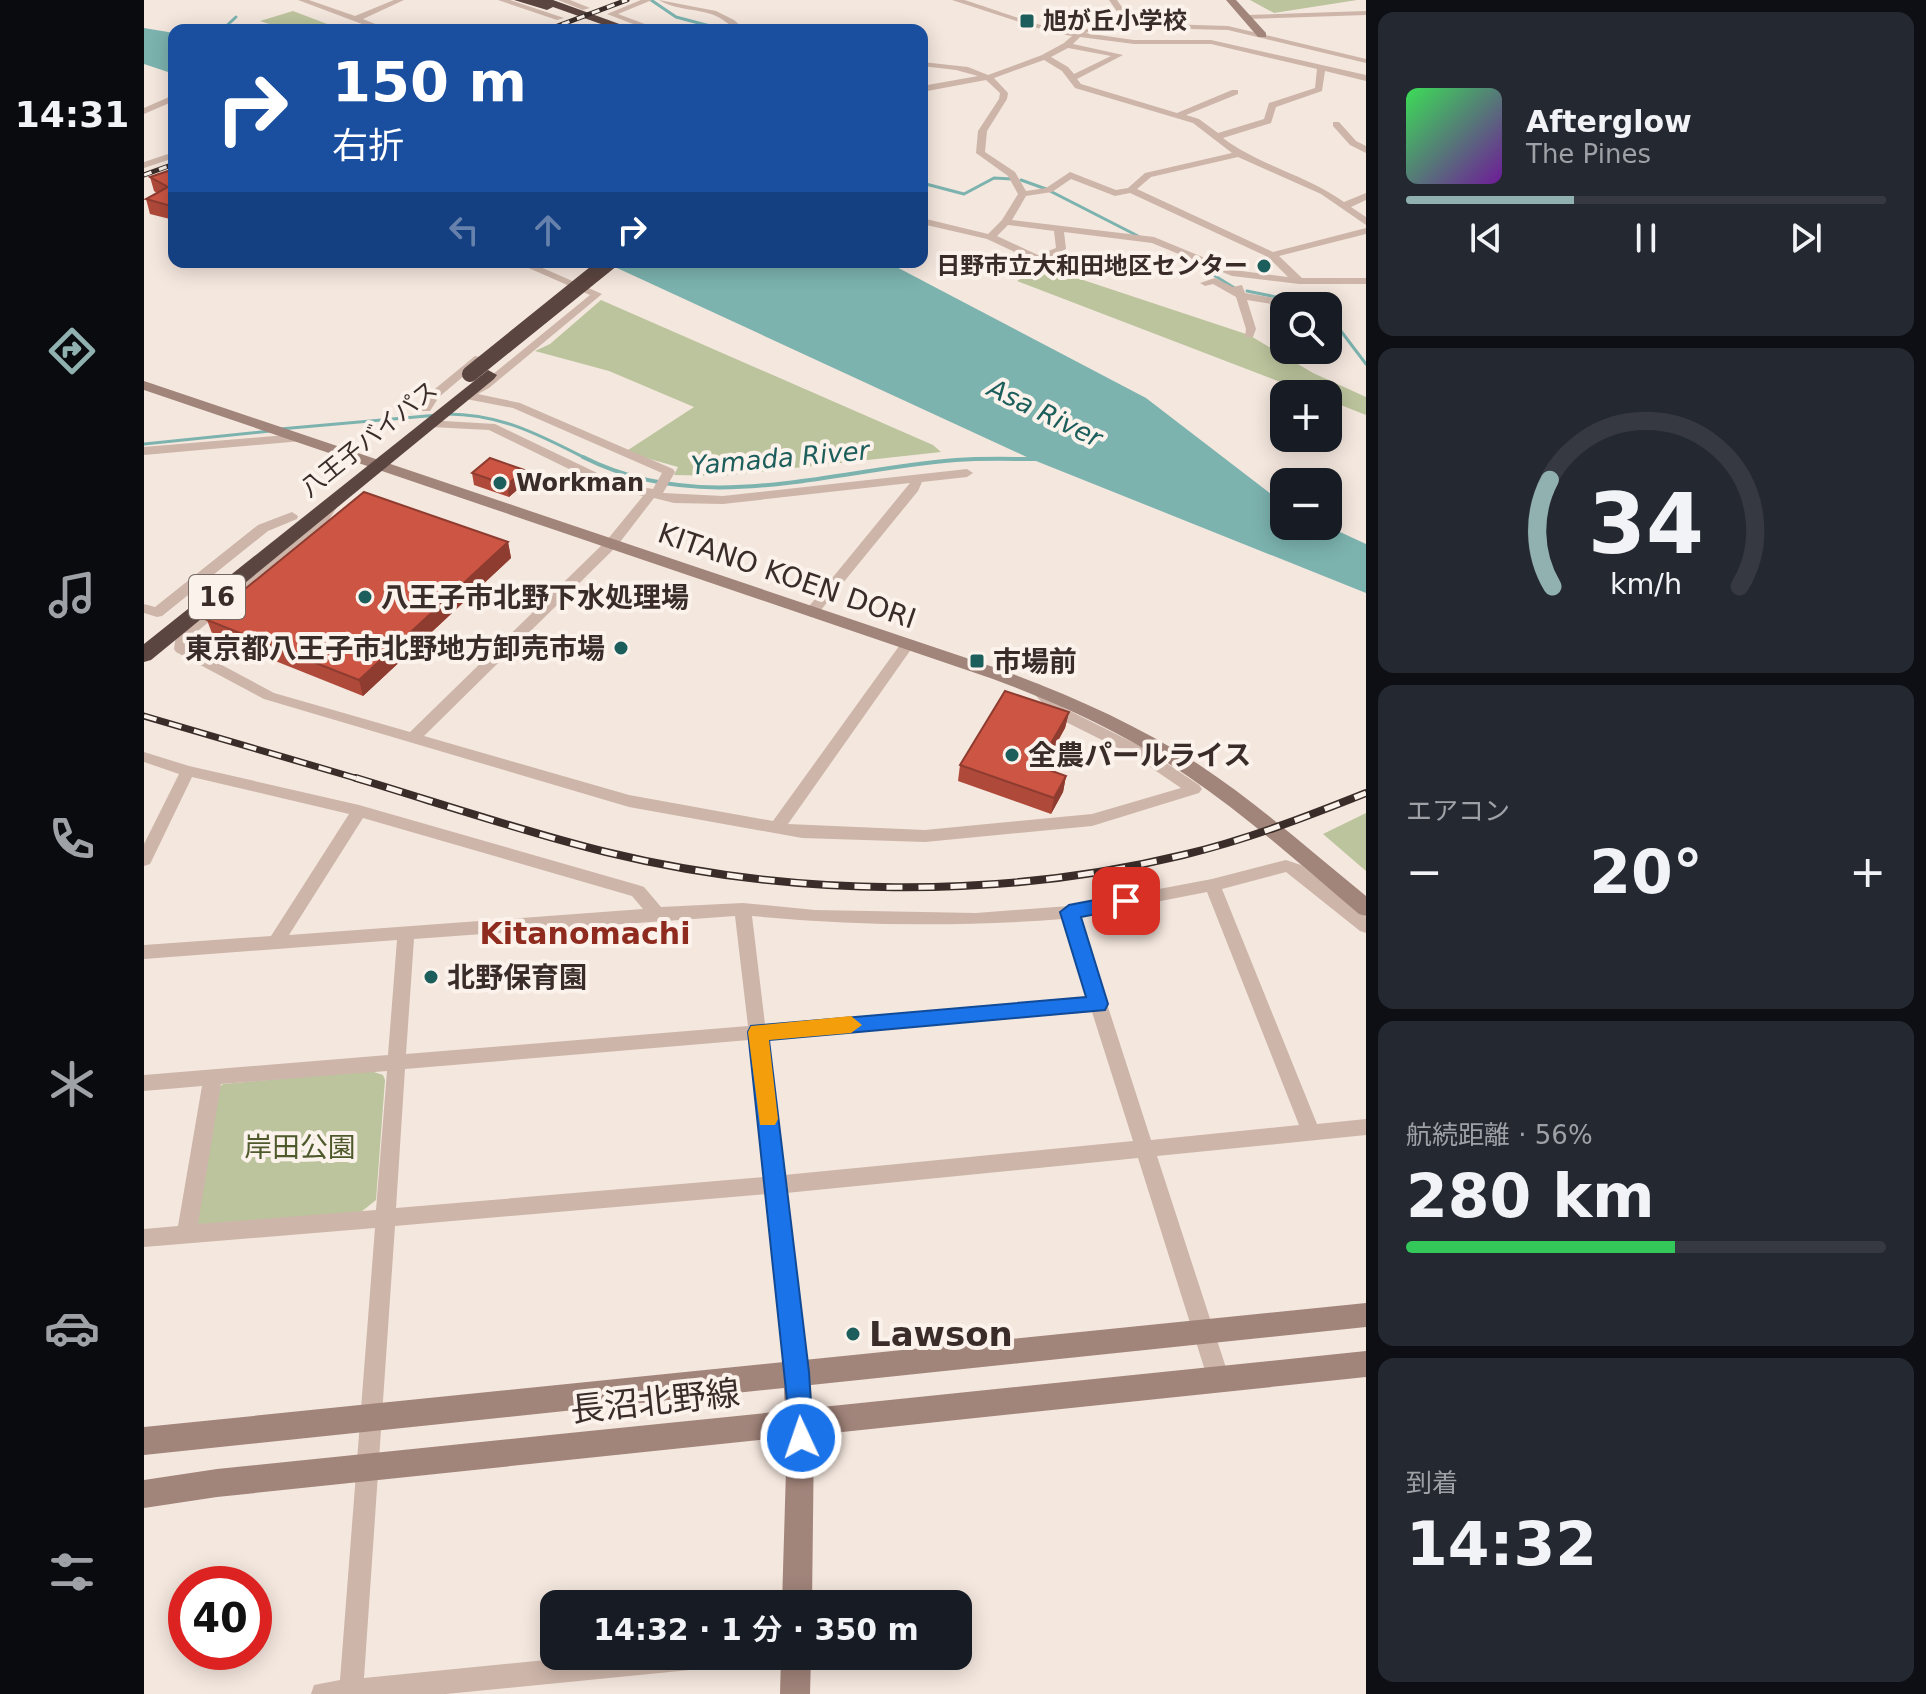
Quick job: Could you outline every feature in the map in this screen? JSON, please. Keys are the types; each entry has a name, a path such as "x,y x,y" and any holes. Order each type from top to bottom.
{"highway":[{"path":"520,0 552,5 592,24"},
{"path":"526,0 611,24"},
{"name":"八王子バイパス","path":"144,635 292,516 430,417 602,268"},
{"name":"八王子バイパス","path":"144,655 334,502 408,423 430,417 460,400 479,374 617,268"}],"street":[{"path":"302,0 370,24"},
{"path":"356,19 400,0"},
{"path":"502,0 586,8"},
{"path":"640,24 611,14 648,0"},
{"path":"663,0 679,7 719,12 734,24"},
{"path":"956,0 1010,20 1078,35 1134,42 1211,42 1366,78"},
{"path":"1113,0 1130,24"},
{"path":"1231,0 1262,35"},
{"path":"1246,17 1366,13"},
{"path":"928,88 989,77 1045,57 1091,28 1130,24 1219,27 1366,61"},
{"path":"1067,45 1119,55 1073,78"},
{"path":"1045,57 1073,78 1078,86 1181,114 1219,136 1239,154 1272,166 1346,205 1366,222"},
{"path":"928,65 989,77 1001,88 1003,99 981,129 979,145 981,153 1012,174 1023,194"},
{"path":"1219,136 1268,121 1272,105 1319,89 1321,70"},
{"path":"1181,114 1235,92"},
{"path":"144,111 168,101"},
{"path":"1336,124 1353,143 1366,150"},
{"path":"990,237 1006,222 1023,194 1049,190 1070,175 1115,193 1131,190 1148,175 1239,154"},
{"path":"144,165 168,157"},
{"path":"1131,190 1272,255 1299,281"},
{"path":"1346,205 1366,196"},
{"path":"928,222 990,237 1040,263 1061,249 1059,228"},
{"path":"1006,222 1154,240 1232,273 1299,281 1366,281"},
{"path":"1272,255 1366,231"},
{"path":"460,400 485,386 597,294 534,268"},
{"path":"1232,273 1251,329 1249,335"},
{"path":"1205,283 1215,281 1241,296 1270,301"},
{"path":"570,284 434,395 430,417 491,427 594,478 654,493 723,500 967,473"},
{"name":"KITANO KOEN DORI","path":"144,385 1036,688 1087,710 1190,768 1366,908"},
{"path":"413,738 612,543 669,472 625,456 516,405 460,400"},
{"path":"144,451 293,436"},
{"path":"811,613 914,488 917,483 913,478"},
{"path":"334,502 310,532 181,638 181,649 269,696 629,801 776,828 925,836 1092,820 1194,789 1139,752 1059,712 1036,688"},
{"path":"151,610 255,535 292,516"},
{"path":"776,828 907,645"},
{"path":"144,757 188,771 359,811 638,891 657,914"},
{"path":"144,860 188,771"},
{"path":"275,943 359,811"},
{"path":"144,952 743,909 895,919 976,919 1069,912 1212,885 1286,866 1295,869 1366,926"},
{"path":"1212,885 1311,1132"},
{"path":"743,909 797,1372 800,1422 797,1590"},
{"path":"1069,912 1219,1380"},
{"path":"352,1692 369,1416 388,1217 406,933"},
{"path":"144,1083 1098,1004"},
{"path":"186,1234 213,1077"},
{"path":"144,1238 775,1185 1366,1127"},
{"name":"長沼北野線","path":"144,1441 1366,1315"},
{"name":"長沼北野線","path":"144,1494 1366,1364"},
{"path":"323,1694 571,1670"},
{"path":"795,1694 796,1670"}],"green space":[{"path":"1250,0 1357,0 1274,13"},
{"path":"293,11 327,24 269,24 260,21"},
{"path":"1041,266 1249,335 1270,347 1270,364 1298,364 1328,380 1275,380 1017,281"},
{"path":"601,300 933,445 941,452 721,476 674,475 678,467 625,452 694,407 609,371 535,351 550,344"},
{"path":"1342,386 1366,397 1366,415 1342,406"},
{"path":"1366,813 1366,871 1323,834"},
{"name":"岸田公園","path":"371,1071 383,1075 385,1080 376,1200 361,1212 197,1225 216,1090 223,1084"}],"water":[{"path":"144,28 168,32 168,72 144,64"},
{"name":"Asa River","path":"617,268 898,268 1146,398 1270,493 1270,540 1342,540 1342,533 1366,544 1366,593 1031,459"}],"building":[{"path":"168,171 168,187 150,177"},
{"path":"168,187 168,205 146,199"},
{"path":"490,458 524,470 507,485 472,473"},
{"name":"八王子市北野下水処理場","path":"364,492 508,542 359,680 207,620"},
{"name":"全農パールライス","path":"1005,691 1069,712 1038,766 1066,776 1054,798 960,765"}],"waterway":[{"path":"651,0 676,17 702,24"},
{"path":"228,24 236,17"},
{"path":"928,185 964,194 994,178 1012,179"},
{"path":"1021,180 1046,189"},
{"path":"1050,191 1138,236"},
{"path":"1180,254 1236,289"},
{"path":"1247,291 1270,296"},
{"path":"1342,332 1366,364"},
{"name":"Yamada River","path":"447,414 503,422 587,459"},
{"name":"Yamada River","path":"280,429 438,415"},
{"name":"Yamada River","path":"144,444 270,431"},
{"name":"Yamada River","path":"583,457 628,475 674,485 720,487 814,480 956,460 1036,459"}],"railway":[{"path":"563,24 627,0"},
{"path":"144,175 168,166"},
{"path":"144,716 362,780"},
{"path":"356,778 543,835 676,867 821,885 894,887 968,886 1113,870 1230,842 1366,793"}],"slow traffic":[{"path":"768,1119 758,1032 851,1025"}],"place":[{"name":"旭が丘小学校","path":"1027,21"},
{"name":"日野市立大和田地区センター","path":"1264,266"},
{"name":"Workman","path":"500,483"},
{"name":"八王子市北野下水処理場","path":"365,597"},
{"name":"東京都八王子市北野地方卸売市場","path":"621,648"},
{"name":"市場前","path":"977,661"},
{"name":"全農パールライス","path":"1012,755"},
{"name":"北野保育園","path":"431,977"},
{"name":"Lawson","path":"853,1334"}],"district":[{"name":"Kitanomachi","path":"585,933"}],"route":[{"path":"801,1438 797,1372 758,1032 1098,1004 1069,912 1126,901"}]}
